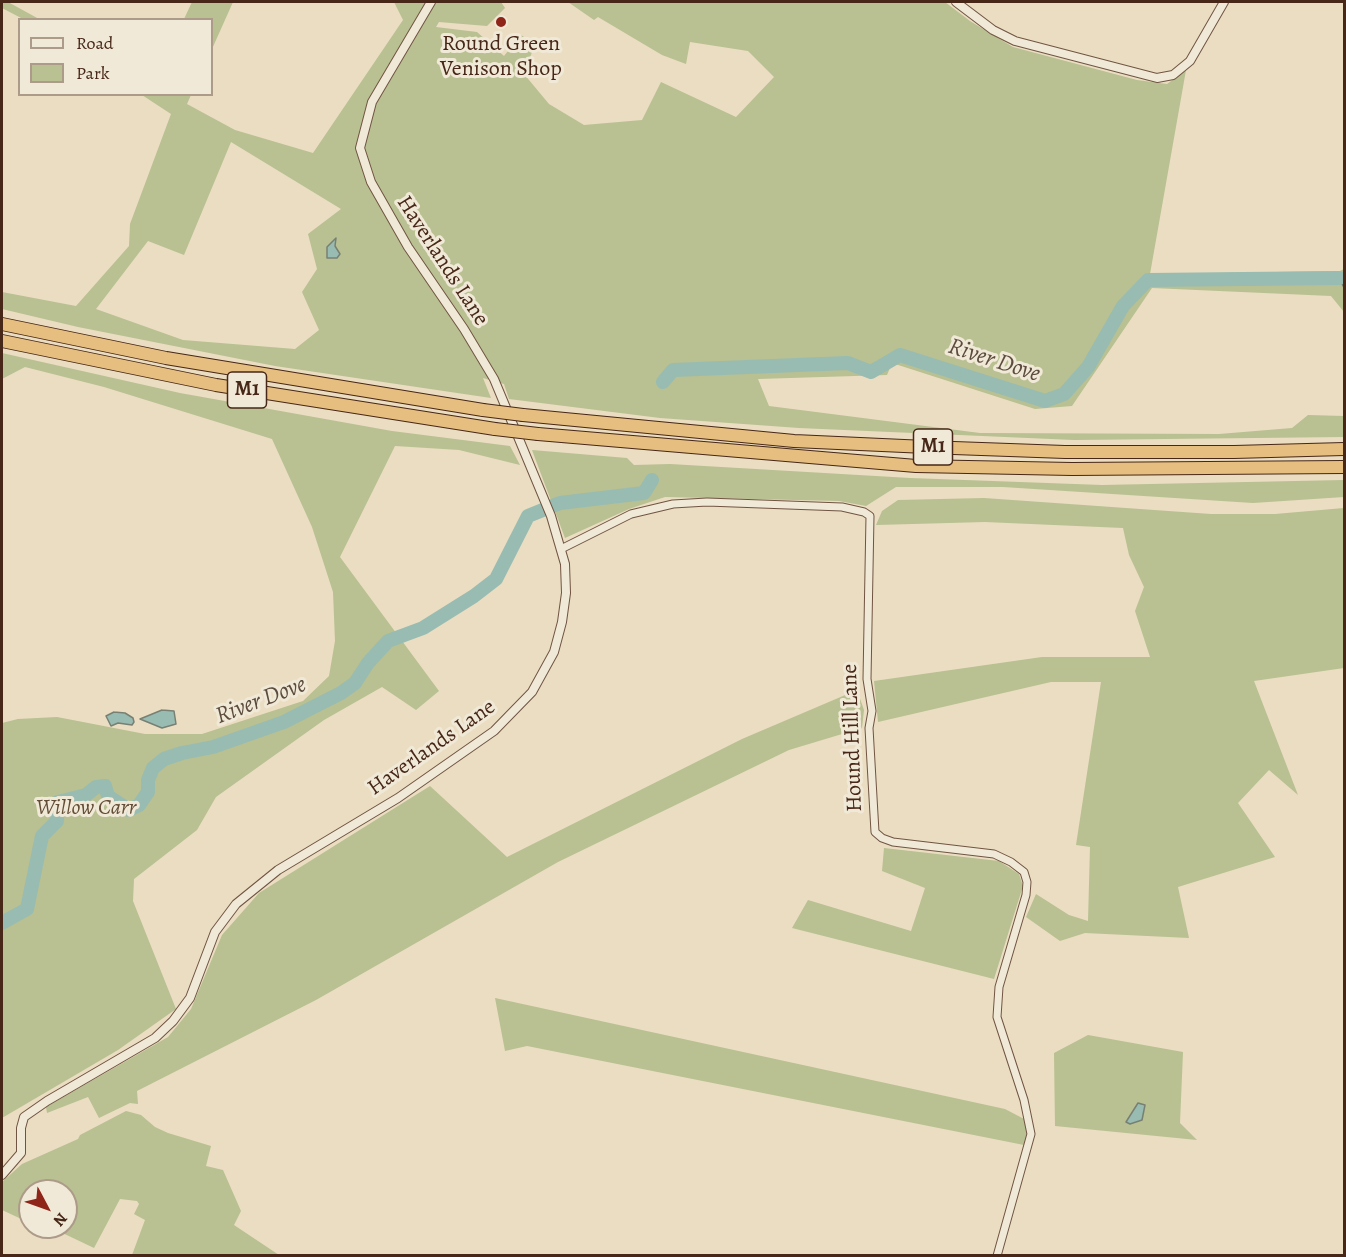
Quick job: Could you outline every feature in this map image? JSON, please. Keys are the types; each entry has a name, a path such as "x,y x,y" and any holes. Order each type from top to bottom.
{"highway":[{"name":"M1","path":"2,324 200,364 483,410 794,441 1088,452 1344,449"},
{"name":"M1","path":"2,341 206,383 538,434 916,466 1071,469 1344,467"}],"street":[{"name":"Haverlands Lane","path":"2,1174 21,1153 21,1123 24,1117 47,1101 155,1038 173,1022 190,998 215,932 236,904 278,870 429,778 494,731 524,701 548,665 562,622 566,594 561,549 551,516 494,379 464,328 408,247 371,182 362,156 361,140 372,102 431,2"},
{"path":"956,2 993,30 1016,40 1158,78 1173,75 1190,61 1224,2"},
{"name":"Hound Hill Lane","path":"561,549 631,514 673,504 753,503 842,507 864,512 870,516 868,687 872,711 869,728 875,832 882,838 893,842 994,854 1011,862 1024,872 1027,882 1026,895 999,987 997,1017 1024,1100 1031,1134 998,1256"}],"green space":[{"path":"2,2 8,2 37,18 21,18 2,8"},
{"path":"192,2 233,2 213,47 213,18 184,18"},
{"path":"394,2 501,2 505,8 487,26 439,22 436,27 477,32 504,56 521,35 535,44 524,74 549,104 584,125 642,120 661,82 736,117 774,77 748,51 690,42 686,64 662,55 598,17 594,20 568,2 945,2 970,21 1013,47 1137,80 1167,84 1186,70 1150,274 1340,271 1344,269 1344,312 1331,296 1152,288 1072,406 1035,409 892,363 887,375 758,379 769,406 980,433 1219,434 1292,428 1308,415 1344,416 1344,437 1074,440 799,428 660,418 509,399 504,384 483,378 491,398 275,366 78,327 2,309 2,292 76,306 129,246 130,224 171,114 144,96 191,96 187,104 235,130 313,153 403,20","holes":["231,142 341,209 308,234 317,269 302,292 319,330 295,349 183,340 96,309 148,241 184,255"]},
{"name":"Willow Carr","path":"2,353 180,393 392,431 510,446 520,465 459,450 395,446 340,557 439,691 416,710 382,687 324,720 216,797 197,830 134,879 133,901 176,1009 118,1050 2,1118 2,723 18,719 57,717 145,734 202,734 303,701 329,676 335,641 333,592 312,527 272,439 104,387 25,367 2,379"},
{"path":"532,450 627,458 634,465 670,464 910,478 1102,485 1344,480 1344,497 1253,503 1003,487 896,487 866,506 839,501 665,497 629,509 565,538"},
{"path":"984,498 1211,514 1275,514 1344,508 1344,668 1254,681 1298,795 1269,770 1238,803 1275,857 1178,887 1189,938 1085,933 1060,941 1026,917 1036,894 1069,915 1088,921 1090,847 1076,845 1101,682 1051,682 878,722 874,681 1042,657 1150,657 1135,611 1144,587 1129,555 1123,528 985,522 876,525 882,511 898,500"},
{"path":"857,690 864,710 862,728 789,750 558,862 316,1000 137,1091 138,1104 130,1103 99,1118 88,1097 47,1113 46,1107 168,1037 191,1009 222,935 259,893 430,786 507,857 742,739"},
{"path":"884,848 999,861 1019,874 1023,886 994,979 792,928 808,900 911,931 925,888 882,871"},
{"path":"495,998 1005,1109 1026,1120 1028,1134 1024,1145 527,1046 505,1051"},
{"path":"1088,1035 1183,1052 1180,1123 1197,1140 1055,1126 1054,1053"},
{"path":"126,1111 141,1115 155,1127 168,1133 211,1146 206,1166 223,1170 241,1211 234,1225 279,1255 132,1255 145,1220 134,1214 139,1204 137,1201 120,1199 94,1248 75,1239 78,1239 78,1179 18,1179 18,1217 2,1210 2,1182 22,1164 78,1139 80,1135"}],"water":[{"path":"336,238 335,246 340,254 337,258 327,258 327,247"},
{"path":"162,710 174,711 176,724 162,728 140,719"},
{"path":"114,712 125,713 133,718 134,722 132,725 118,723 111,726 106,716"},
{"path":"1138,1103 1145,1105 1142,1120 1130,1124 1126,1122"}],"waterway":[{"name":"River Dove","path":"1344,275 1339,278 1344,287"},
{"name":"River Dove","path":"663,382 673,370 848,363 871,372 900,355 1045,401 1064,394 1088,367 1123,306 1148,280 1339,278"},
{"name":"River Dove","path":"2,923 27,909 42,836 57,821 58,802 86,795 96,787 105,786 108,796 129,810 139,805 148,792 148,780 153,768 164,759 213,747 284,722 341,693 355,683 368,663 388,641 423,628 474,596 496,579 528,516 560,503 644,493 652,480"}],"place":[{"name":"Round Green Venison Shop","path":"501,22"}]}
